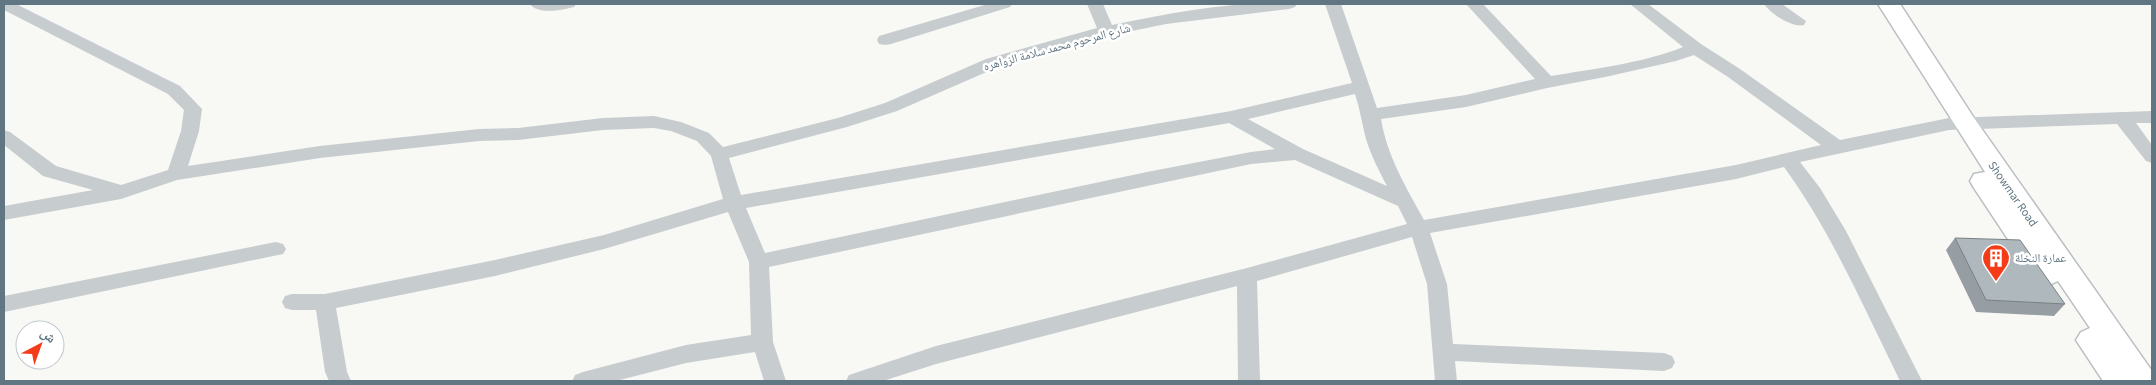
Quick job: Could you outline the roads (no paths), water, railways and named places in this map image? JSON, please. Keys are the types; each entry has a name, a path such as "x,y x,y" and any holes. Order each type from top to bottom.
{"main road":[{"name":"Showmar Road","path":"1869,4 2142,381"},
{"name":"Showmar Road","path":"1889,4 1957,124 1973,166 2119,381"}],"street":[{"path":"4,4 174,90 192,109 190,131 176,174"},
{"path":"538,4 544,6 568,4"},
{"path":"885,40 1004,4"},
{"path":"1095,4 1106,31"},
{"name":"شارع المرحوم محمد سلامة الزواهره","path":"719,154 841,124 891,107 992,63 1106,31 1166,19 1289,4"},
{"path":"1333,4 1371,115 1375,138 1386,167 1419,228 1438,284 1446,381"},
{"path":"1474,4 1547,82"},
{"path":"1638,4 1695,48 1734,73 1837,146"},
{"path":"1772,4 1798,21"},
{"path":"1371,115 1466,101 1547,82 1605,72 1676,56 1695,48"},
{"path":"292,302 325,302 494,268 567,251 734,204 1231,117 1360,87"},
{"path":"1231,117 1297,153 1404,201"},
{"path":"857,381 945,353 1247,276 1419,228 1736,172 1837,146 1957,124 2152,117"},
{"path":"2122,118 2152,157"},
{"path":"4,213 121,192 176,174 320,152 604,124 654,122 675,126 703,137 719,154 734,204 759,262 762,342 775,381"},
{"path":"4,136 50,171 121,192"},
{"path":"759,262 1147,179 1251,158 1297,153"},
{"path":"1788,159 1813,193 1836,231 1911,381"},
{"path":"4,304 276,249"},
{"path":"1247,276 1249,381"},
{"path":"325,302 336,372 340,381"},
{"path":"583,381 686,354 762,342"},
{"path":"1443,352 1664,362"}],"place":[{"name":"عمارة النخلة","path":"1996,282"}]}
